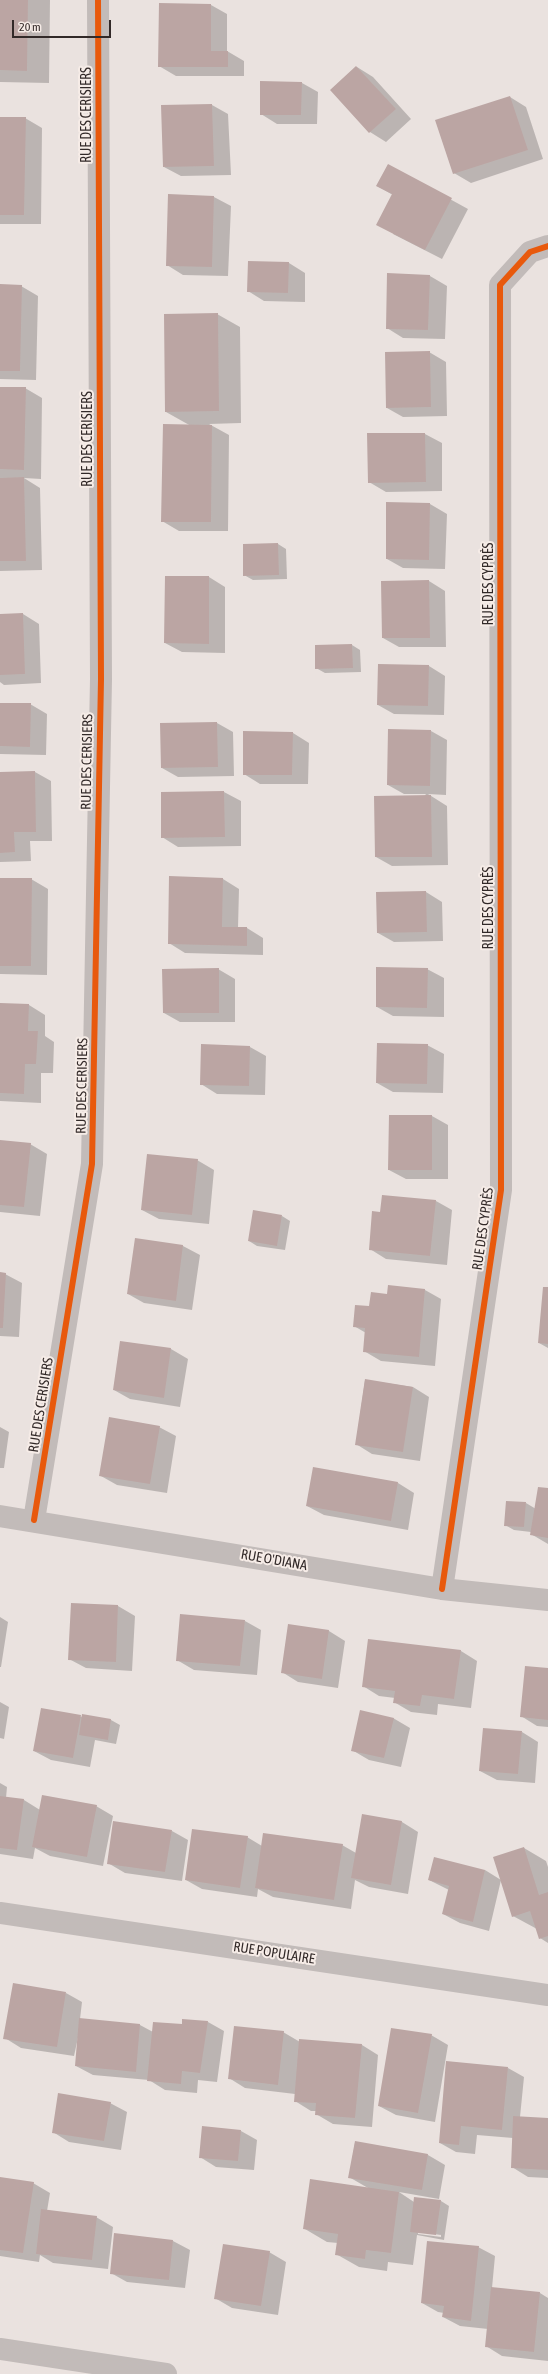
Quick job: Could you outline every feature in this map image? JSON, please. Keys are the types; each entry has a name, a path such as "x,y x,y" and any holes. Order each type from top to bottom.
{"street":[{"name":"RUE DES CERISIERS","path":"34,1520 92,1164 101,679 98,0"},
{"name":"RUE DES CYPRÈS","path":"442,1589 501,1190 500,285 530,252 548,246"},
{"name":"RUE O'DIANA","path":"0,1516 34,1520 442,1589 548,1600"},
{"name":"RUE POPULAIRE","path":"0,1913 548,1995"},
{"path":"0,2348 166,2374"}],"building":[{"path":"0,0 28,0 27,71 0,70"},
{"path":"159,3 211,4 211,51 228,51 228,67 158,67"},
{"path":"356,66 396,109 369,133 330,90"},
{"path":"260,81 302,82 301,115 260,115"},
{"path":"510,96 528,150 453,174 435,120"},
{"path":"212,104 214,166 163,167 161,105"},
{"path":"0,117 26,117 24,215 0,215"},
{"path":"388,164 452,198 425,250 376,225 392,194 376,186"},
{"path":"168,194 214,196 212,267 166,266"},
{"path":"248,261 289,262 288,293 247,292"},
{"path":"387,273 430,275 428,330 386,329"},
{"path":"0,284 22,285 20,371 0,371"},
{"path":"218,313 219,411 165,412 164,314"},
{"path":"430,351 431,407 386,408 385,352"},
{"path":"0,387 26,387 24,470 0,469"},
{"path":"163,424 212,425 211,522 161,522"},
{"path":"367,433 425,433 426,482 368,483"},
{"path":"24,477 26,561 0,561 0,478"},
{"path":"386,502 430,503 429,560 386,559"},
{"path":"278,543 279,575 243,576 243,544"},
{"path":"165,576 209,576 209,644 164,643"},
{"path":"429,580 430,638 382,638 381,581"},
{"path":"23,613 25,674 0,675 0,614"},
{"path":"352,644 353,668 315,669 315,645"},
{"path":"378,664 429,665 428,706 377,705"},
{"path":"0,703 31,703 30,747 0,746"},
{"path":"217,722 218,767 161,768 160,723"},
{"path":"388,729 431,730 430,786 387,785"},
{"path":"243,731 293,732 292,775 243,775"},
{"path":"35,771 36,832 14,832 15,852 0,853 0,772"},
{"path":"224,791 225,837 161,838 161,792"},
{"path":"431,795 432,857 375,857 374,796"},
{"path":"169,876 223,878 222,927 247,927 247,946 168,944"},
{"path":"0,878 32,878 31,966 0,966"},
{"path":"426,891 427,932 377,933 376,892"},
{"path":"376,967 428,968 427,1008 376,1007"},
{"path":"219,968 219,1013 163,1013 162,969"},
{"path":"0,1003 29,1004 28,1031 38,1031 36,1064 25,1064 24,1094 0,1093"},
{"path":"377,1043 428,1044 427,1084 376,1083"},
{"path":"201,1044 250,1046 249,1086 200,1085"},
{"path":"389,1115 432,1115 432,1170 388,1170"},
{"path":"0,1140 31,1143 24,1207 0,1205"},
{"path":"147,1154 198,1159 192,1215 141,1210"},
{"path":"382,1195 436,1200 430,1256 369,1250 372,1211 380,1212"},
{"path":"253,1210 282,1215 277,1246 248,1241"},
{"path":"135,1238 183,1245 176,1301 127,1294"},
{"path":"0,1272 6,1273 3,1328 0,1328"},
{"path":"388,1285 425,1289 419,1357 363,1352 365,1328 353,1327 355,1305 369,1306 371,1292 387,1294"},
{"path":"543,1287 548,1287 548,1344 538,1343"},
{"path":"120,1341 171,1348 164,1398 113,1390"},
{"path":"365,1379 413,1387 403,1452 355,1445"},
{"path":"109,1417 160,1426 150,1484 99,1476"},
{"path":"313,1467 398,1482 391,1521 306,1506"},
{"path":"538,1487 548,1488 548,1538 530,1535"},
{"path":"506,1501 526,1502 524,1527 504,1526"},
{"path":"71,1603 118,1605 116,1662 68,1660"},
{"path":"180,1614 245,1620 240,1666 176,1661"},
{"path":"288,1624 329,1630 322,1679 281,1673"},
{"path":"368,1639 461,1650 454,1699 422,1695 420,1706 393,1703 395,1691 362,1687"},
{"path":"525,1666 548,1668 548,1720 520,1717"},
{"path":"41,1708 81,1715 73,1758 33,1751"},
{"path":"360,1710 394,1718 384,1758 351,1751"},
{"path":"82,1714 111,1719 108,1740 79,1735"},
{"path":"483,1728 522,1731 518,1774 479,1771"},
{"path":"42,1795 97,1805 87,1857 32,1847"},
{"path":"0,1796 24,1799 17,1850 0,1848"},
{"path":"362,1814 402,1821 391,1885 351,1878"},
{"path":"113,1821 172,1830 165,1872 107,1864"},
{"path":"192,1829 248,1836 240,1888 185,1880"},
{"path":"263,1833 343,1844 334,1900 255,1888"},
{"path":"524,1847 539,1895 548,1892 548,1936 539,1939 530,1911 512,1917 493,1857"},
{"path":"434,1857 485,1870 473,1922 442,1914 449,1886 428,1880"},
{"path":"13,1983 66,1992 57,2047 3,2039"},
{"path":"79,2018 140,2024 136,2072 75,2066"},
{"path":"182,2019 208,2021 200,2073 182,2071 181,2084 147,2081 153,2022 182,2024"},
{"path":"234,2026 284,2031 278,2085 228,2079"},
{"path":"391,2028 432,2034 418,2113 378,2106"},
{"path":"299,2039 362,2044 355,2118 315,2115 316,2103 294,2102"},
{"path":"446,2061 508,2067 502,2130 461,2126 459,2145 439,2143"},
{"path":"58,2093 111,2102 104,2141 52,2133"},
{"path":"513,2116 548,2118 548,2170 511,2168"},
{"path":"202,2126 241,2130 238,2161 199,2158"},
{"path":"355,2141 428,2154 422,2190 348,2178"},
{"path":"0,2177 34,2182 23,2253 0,2250"},
{"path":"310,2179 399,2192 391,2253 366,2250 365,2259 335,2255 338,2234 303,2229"},
{"path":"414,2197 441,2200 436,2235 410,2232"},
{"path":"41,2209 97,2216 92,2260 36,2254"},
{"path":"114,2233 173,2240 169,2280 110,2274"},
{"path":"427,2241 479,2246 471,2321 442,2317 444,2306 421,2303"},
{"path":"223,2244 270,2251 261,2306 214,2299"},
{"path":"491,2287 540,2292 534,2352 485,2347"}],"cycle path":[{"path":"34,1520 92,1164 101,679 98,0"},
{"path":"442,1589 501,1190 500,285 530,252 548,246"}]}
